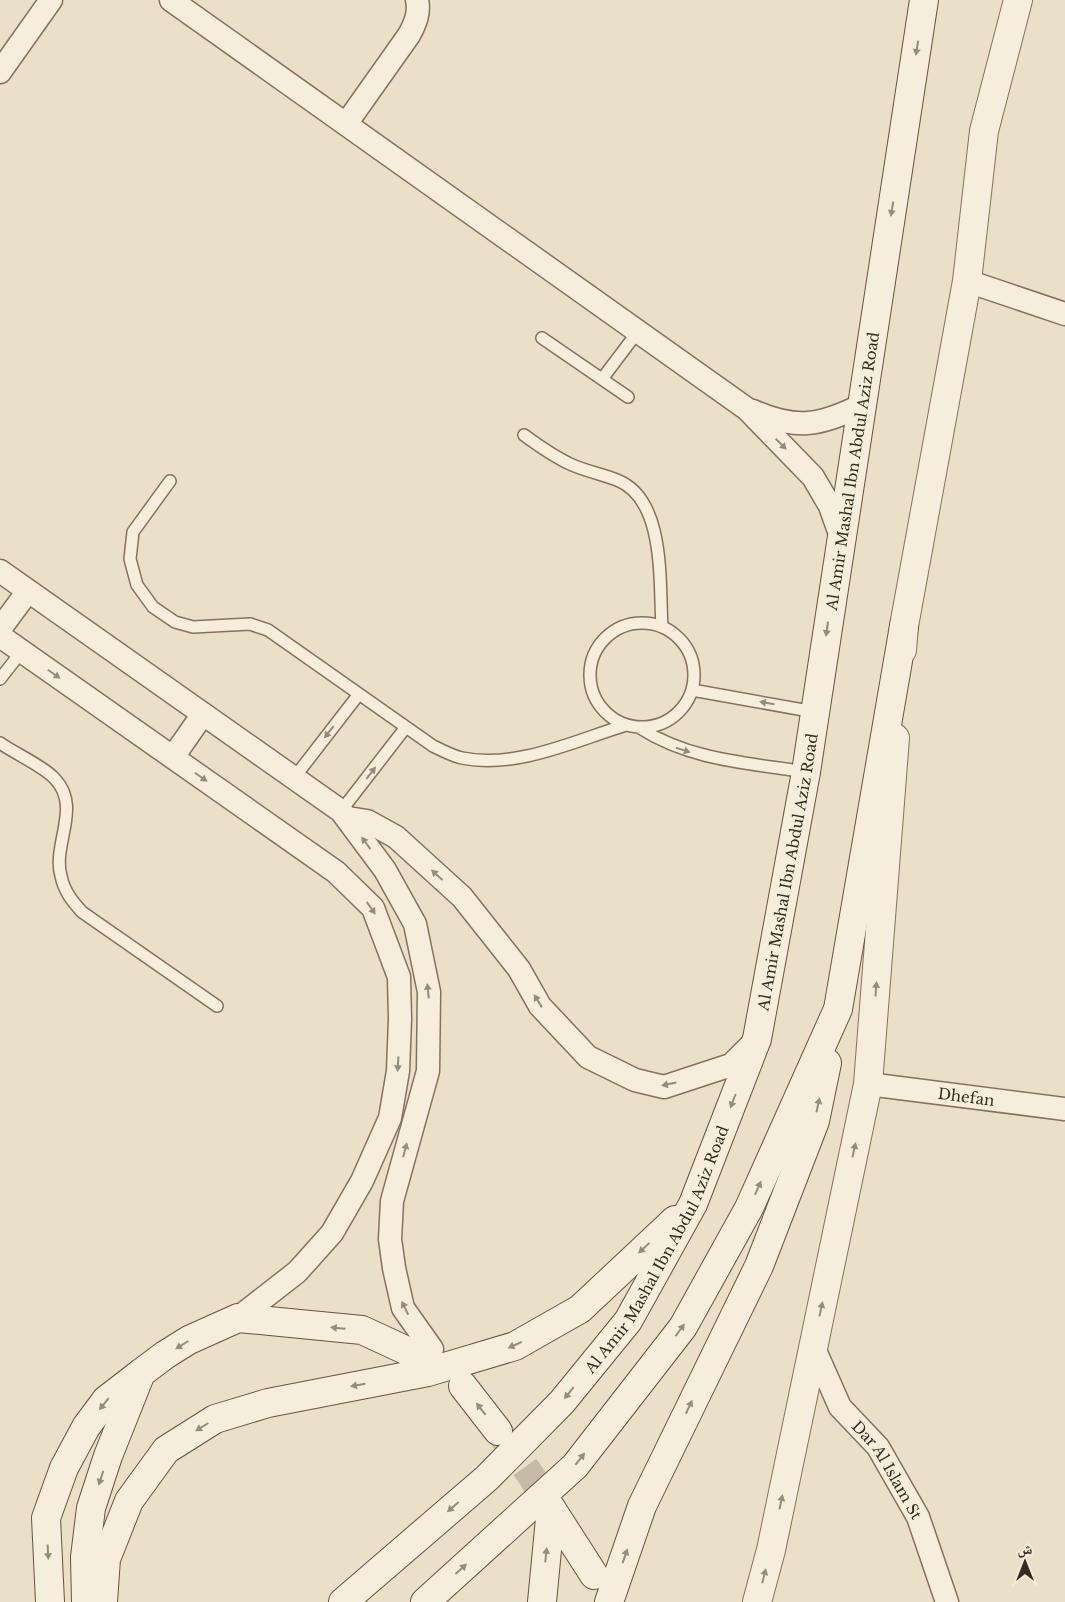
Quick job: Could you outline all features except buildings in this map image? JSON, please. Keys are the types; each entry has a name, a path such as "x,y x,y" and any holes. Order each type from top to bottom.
{"main road":[{"name":"Al Amir Mashal Ibn Abdul Aziz Road","path":"343,1602 487,1478 562,1402 628,1321 693,1204 757,1039 806,772 924,0"},
{"path":"609,1602 642,1506 759,1266 815,1121 838,1009 904,626 967,281 984,131 1018,0"},
{"path":"757,1602 771,1550 868,1084 904,626"},
{"path":"425,1602 575,1466 683,1326 749,1208 838,1009"},
{"path":"103,1602 106,1559 129,1501 166,1450 215,1419 268,1403 428,1372 515,1346 580,1309 693,1204"},
{"path":"50,1602 46,1518 64,1468 86,1427 106,1400 189,1340 238,1318 362,1330 424,1352"},
{"path":"86,1602 85,1557 91,1508 108,1456 141,1373"},
{"path":"463,1386 498,1431"},
{"path":"542,1602 551,1508 594,1575"}],"street":[{"path":"0,72 51,0"},
{"path":"171,0 639,330 747,409 813,477 830,506 841,537"},
{"path":"346,124 409,35 416,22 419,6 417,0"},
{"path":"967,281 1065,314"},
{"path":"747,409 775,421 805,424 835,419 862,405"},
{"path":"0,572 344,814 385,870 415,924 429,992 428,1071 392,1201 390,1239 403,1308 424,1352"},
{"path":"0,630 28,591"},
{"path":"0,636 336,872 373,908 398,977 400,1019 398,1071 392,1109 390,1118 362,1181 332,1233 297,1272 238,1318"},
{"path":"173,757 203,714"},
{"path":"344,814 368,821 396,837 462,897 519,968 540,1006 588,1057 635,1080 664,1087 731,1065 757,1039"},
{"name":"Dhefan","path":"868,1084 1065,1109"},
{"name":"Dar Al Islam St","path":"814,1346 840,1407 878,1447 918,1516 947,1602"}],"lane":[{"path":"602,379 639,330"},
{"path":"542,338 628,397"},
{"path":"524,435 546,452 571,464 619,481 638,494 650,514 656,536 662,626"},
{"path":"170,481 133,532 130,559 138,585 153,607 175,622 194,627 250,624 268,630 433,746 461,758 492,760 524,757 626,725"},
{"path":"647,623 662,626 675,634 689,653 695,675 692,690 678,714 654,726 640,728 626,725 612,719 600,709 593,695 589,680 593,657 604,638 617,629 632,624 647,623"},
{"path":"0,679 22,651"},
{"path":"692,690 815,712"},
{"path":"294,778 359,694"},
{"path":"344,814 406,727"},
{"path":"640,728 660,741 696,754 806,772"},
{"path":"0,743 56,779 64,796 67,814 59,853 60,875 68,895 77,906 217,1006"}],"tunnel":[{"path":"500,1433 530,1474 551,1508"}]}
